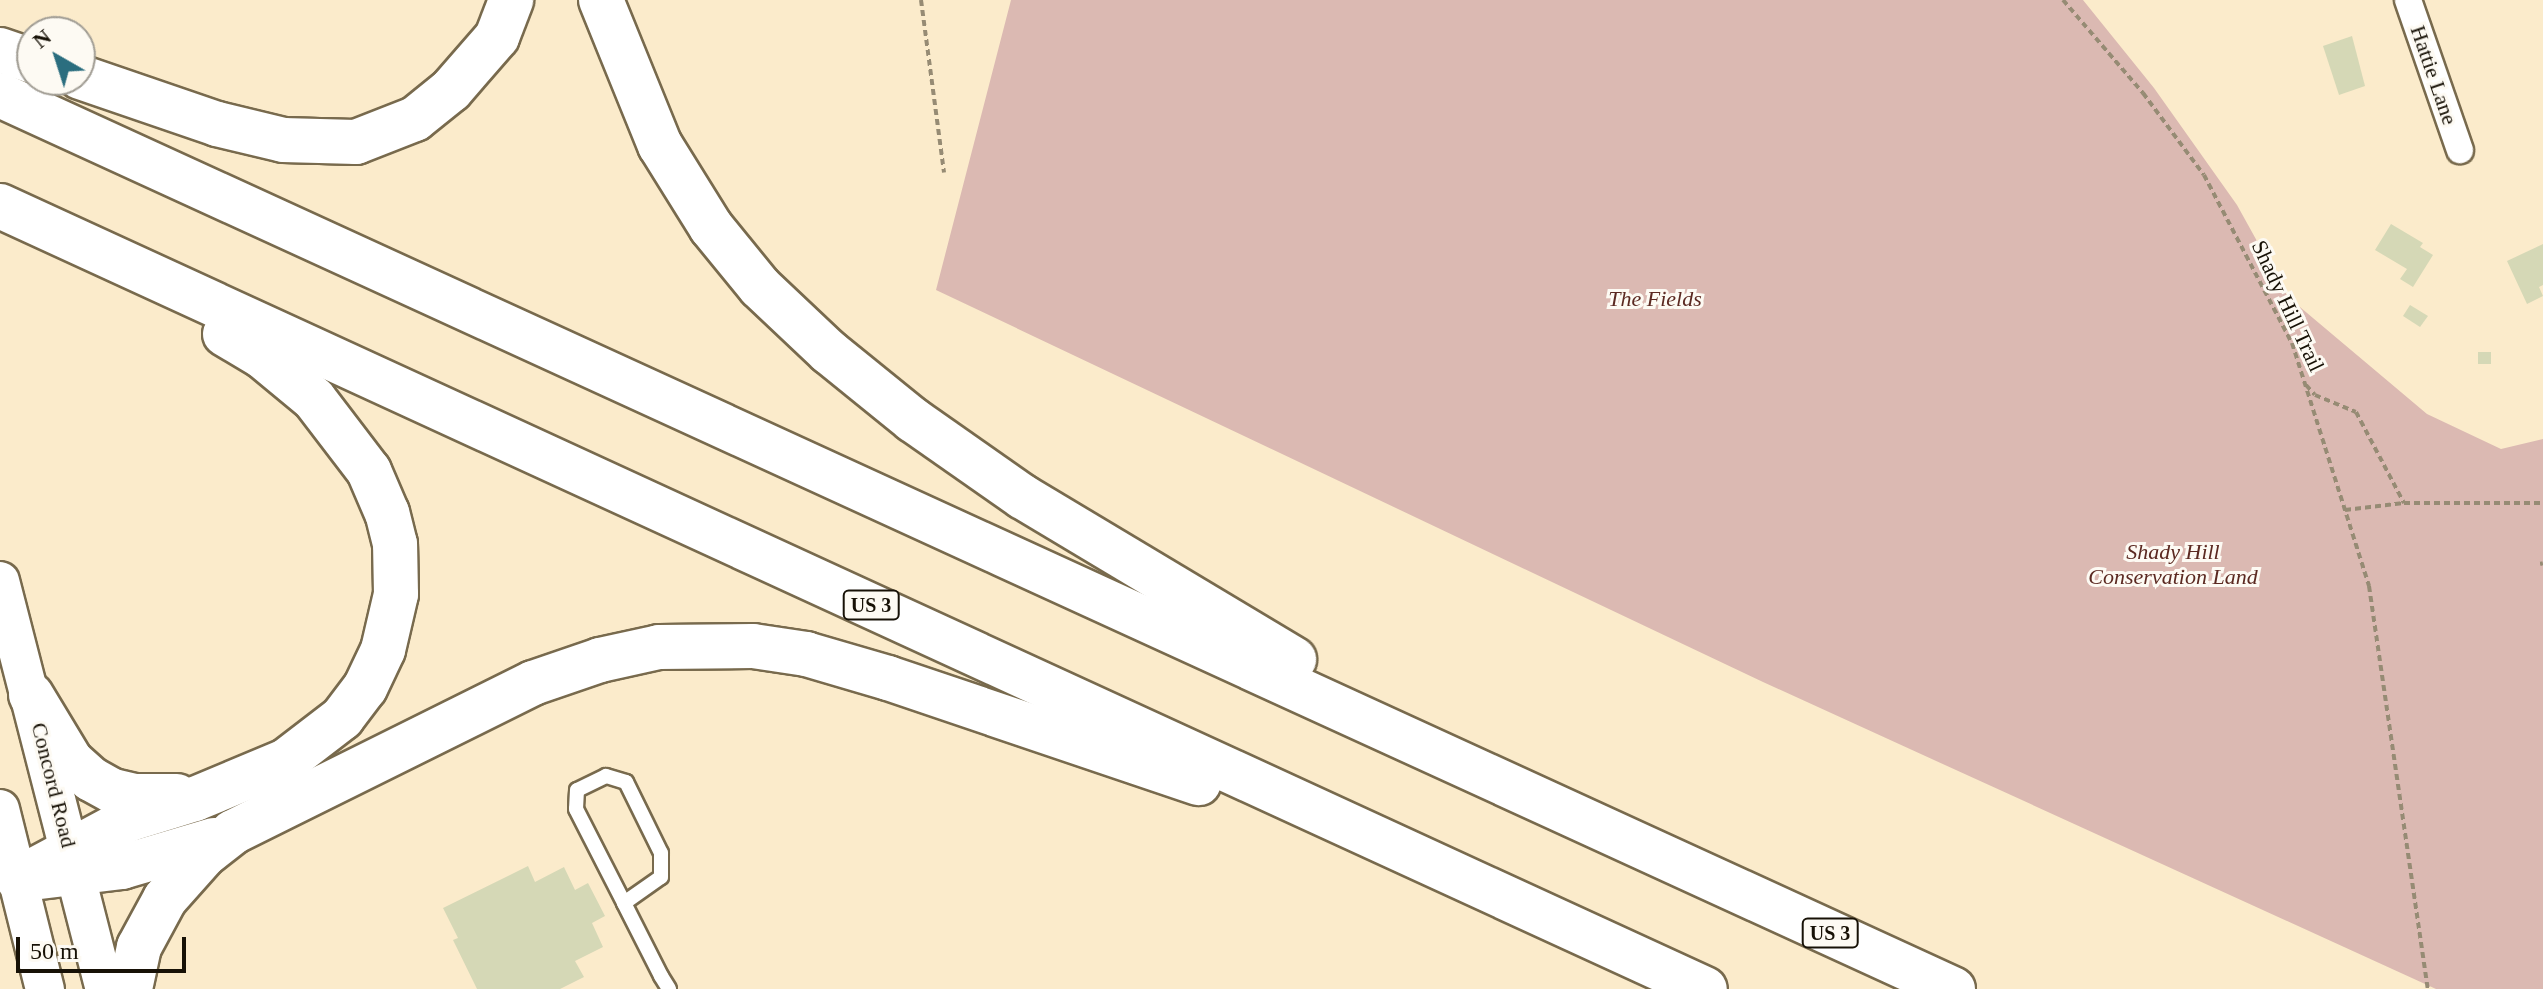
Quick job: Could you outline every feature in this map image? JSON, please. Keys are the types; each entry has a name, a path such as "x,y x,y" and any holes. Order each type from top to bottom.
{"highway":[{"path":"96,82 217,124 283,140 356,142 415,119 451,90 497,37 511,0"},
{"path":"601,0 660,145 711,227 760,287 829,352 913,420 1023,497 1478,770"},
{"name":"US 3","path":"0,95 1953,989"},
{"path":"18,214 273,364 314,399 369,471 387,513 395,544 396,594 383,650 365,688 342,718 286,761 195,799 130,819 73,862"},
{"name":"US 3","path":"18,214 1705,989"},
{"path":"18,879 73,862 157,859 233,832 533,683 600,660 659,647 708,644 806,654 888,678 1405,851"},
{"path":"31,695 71,761 91,779 113,791 135,796 195,799"},
{"path":"130,989 139,947 165,899 204,855 233,832"}],"main road":[{"name":"Concord Road","path":"0,581 105,989"},
{"path":"0,809 45,989"}],"street":[{"name":"Hattie Lane","path":"2408,0 2460,150"}],"lane":[{"path":"624,903 661,877 661,853 626,782 606,776 577,790 576,809 624,903 669,989"}],"path":[{"path":"921,0 944,172"},
{"name":"Shady Hill Trail","path":"2063,0 2143,93 2204,175 2292,343 2305,383 2315,395 2356,412 2404,503"},
{"path":"2305,383 2369,586 2428,989"},
{"path":"2345,510 2404,503 2543,503"}],"green space":[{"path":"1011,0 2083,0 2154,88 2237,205 2288,297 2427,414 2501,449 2543,439 2543,989 2436,989 1763,682 936,290"}],"building":[{"path":"2352,36 2365,86 2339,95 2323,46"},
{"path":"2391,224 2423,243 2420,247 2433,255 2413,287 2400,279 2407,269 2375,250"},
{"path":"2543,244 2543,285 2539,287 2543,296 2527,304 2507,261"},
{"path":"2410,305 2428,316 2420,327 2403,316"},
{"path":"2478,352 2491,352 2491,364 2478,364"},
{"path":"528,866 535,882 564,867 575,890 588,883 605,916 592,923 603,947 575,961 584,977 560,989 477,989 453,940 458,938 443,908"}],"park label":[{"name":"The Fields","path":"1655,299"},
{"name":"Shady Hill Conservation Land","path":"2173,564"}]}
